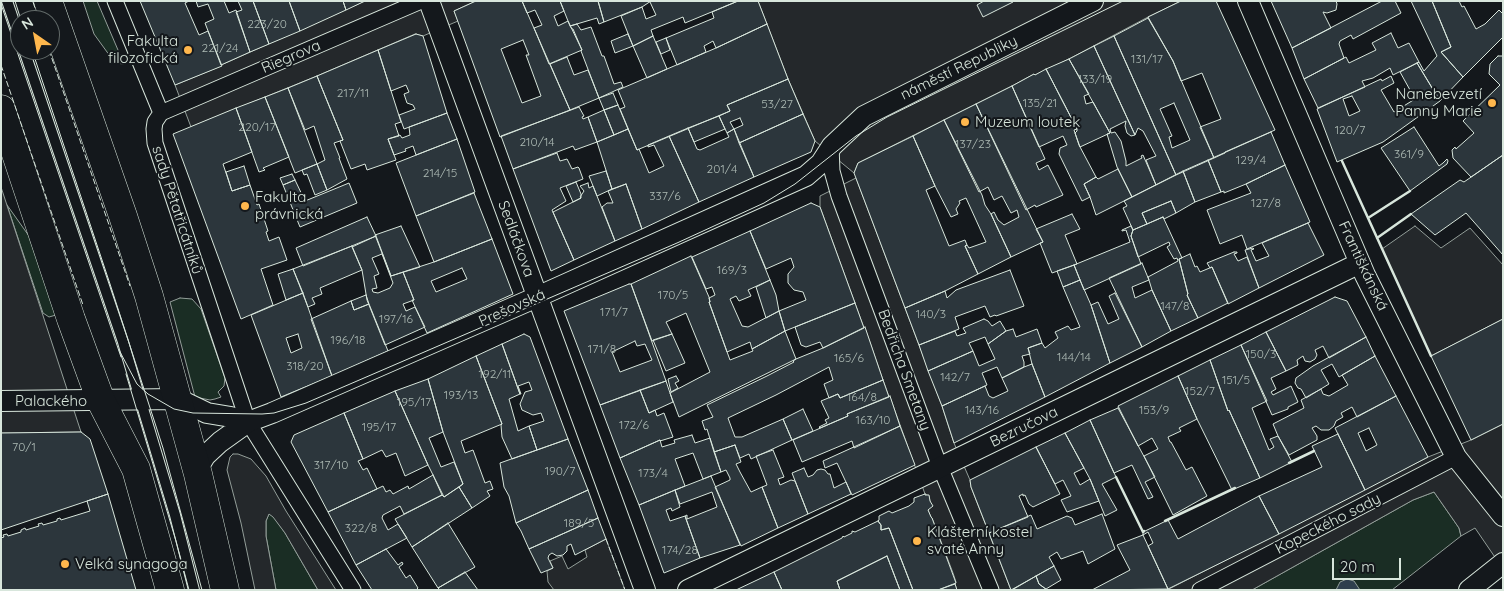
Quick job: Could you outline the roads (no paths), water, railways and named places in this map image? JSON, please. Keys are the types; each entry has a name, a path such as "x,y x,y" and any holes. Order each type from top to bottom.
{"main road":[{"path":"48,1 149,296 198,474 225,590"},
{"path":"1,109 71,319 101,401 136,469 170,590"}],"street":[{"path":"115,1 161,113"},
{"name":"Riegrova","path":"161,113 421,1"},
{"name":"Sedláčkova","path":"429,1 645,590"},
{"name":"náměstí Republiky","path":"832,146 864,116 1093,1"},
{"name":"Františkánská","path":"1248,1 1360,264 1456,457 1503,516"},
{"name":"sady Pětatřicátníků","path":"161,113 155,122 154,144 248,422 353,590"},
{"name":"Prešovská","path":"198,474 205,456 220,442 248,422 537,297 806,176 821,163 832,146"},
{"name":"Bedřicha Smetany","path":"832,146 830,163 833,178 940,467 992,590"},
{"name":"Bezručova","path":"688,590 1360,264"},
{"path":"101,401 178,400 207,413 248,422"},
{"name":"Palackého","path":"1,401 101,401"},
{"name":"Kopeckého sady","path":"1200,590 1456,457"},
{"path":"1470,590 1503,564"}],"lane":[{"path":"27,60 123,342 175,515 194,590"}],"water":[{"path":"1347,579 1354,581 1360,590 1336,590 1340,582"}],"tram line":[{"path":"15,1 18,10"},
{"path":"119,350 137,384 148,394 174,409 193,413 262,414 274,413 306,403 677,243 764,203 795,184 856,136 887,117 1123,1"},
{"path":"1,4 121,357"},
{"path":"35,60 163,448 202,590"},
{"path":"126,374 189,590"}],"place":[{"name":"Fakulta filozofická","path":"188,50"},
{"name":"Nanebevzetí Panny Marie","path":"1492,103"},
{"name":"Muzeum loutek","path":"965,122"},
{"name":"Fakulta právnická","path":"245,206"},
{"name":"Klášterní kostel svaté Anny","path":"917,541"},
{"name":"Velká synagoga","path":"65,564"}]}
